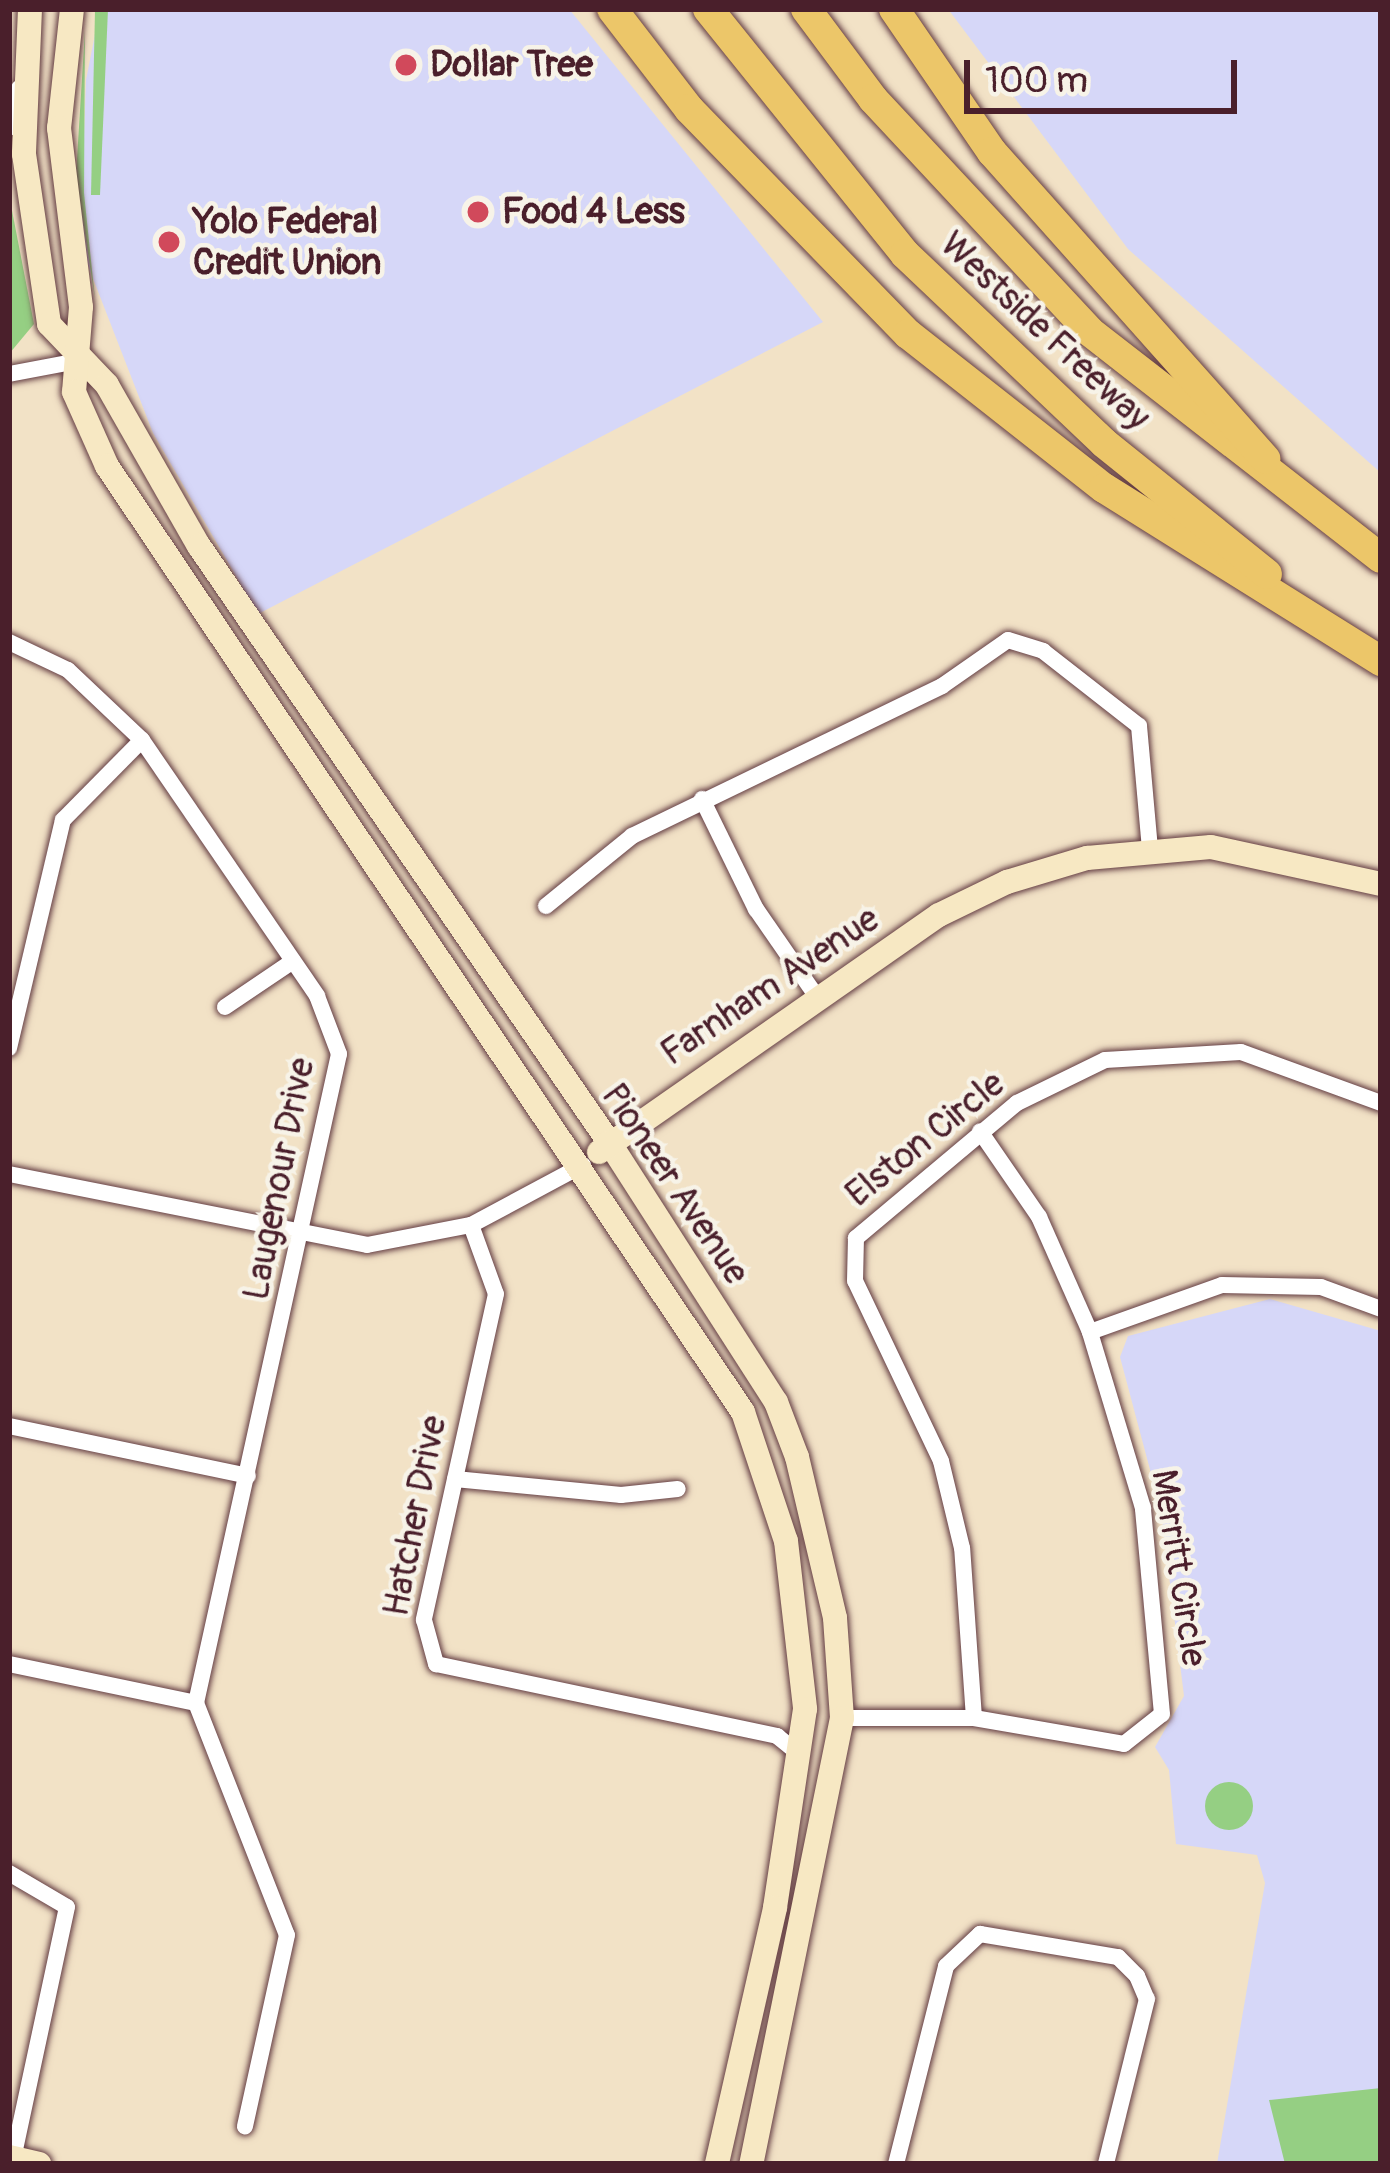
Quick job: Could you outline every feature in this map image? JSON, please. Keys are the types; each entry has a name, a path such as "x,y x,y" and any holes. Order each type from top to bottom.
{"highway":[{"path":"612,9 689,109 908,334 1105,488 1381,658"},
{"name":"Westside Freeway","path":"708,9 905,254 1010,358 1204,526 1381,658"},
{"name":"Westside Freeway","path":"806,9 873,99 1089,331 1330,523 1381,558"},
{"path":"894,9 992,152 1129,317 1330,523"}],"main road":[{"name":"Pioneer Avenue","path":"30,9 22,76 49,324 79,362 107,385 170,503 609,1142 776,1402 819,1531 842,1718 751,2164"},
{"name":"Pioneer Avenue","path":"72,9 58,128 79,362 74,392 107,466 584,1164 742,1412 764,1467 801,1628 799,1753 717,2164"},
{"path":"181,576 205,588 288,707 311,706"},
{"name":"Farnham Avenue","path":"584,1164 817,997 1007,882 1150,848 1278,854 1381,884"},
{"path":"11,2157 39,2164"}],"street":[{"path":"9,128 22,76"},
{"path":"9,374 79,362"},
{"name":"Laugenour Drive","path":"9,642 68,670 142,740 293,961 339,1054 304,1237 196,1703"},
{"path":"546,906 632,836 942,686 991,644 1027,642 1139,726 1150,848"},
{"path":"9,1048 63,820 142,740"},
{"path":"702,799 756,909 817,997"},
{"path":"225,1007 293,961"},
{"name":"Elston Circle","path":"974,1718 962,1548 941,1461 849,1263 870,1222 980,1131 1064,1077 1176,1048 1274,1059 1381,1103"},
{"name":"Merritt Circle","path":"842,1718 974,1718 1124,1744 1162,1714 1143,1508 1090,1332 1039,1217 980,1131"},
{"name":"Farnham Avenue","path":"9,1174 304,1237 392,1244 470,1225 584,1164"},
{"name":"Hatcher Drive","path":"470,1225 496,1294 424,1620 436,1664 777,1736 799,1753"},
{"path":"1090,1332 1222,1285 1321,1287 1381,1309"},
{"path":"9,1426 248,1475"},
{"path":"455,1478 601,1494 678,1489"},
{"path":"9,1664 196,1703 287,1935 245,2126"},
{"path":"9,1873 68,1907 11,2157"},
{"path":"896,2164 946,1966 980,1934 1118,1957 1137,1976 1147,1999 1106,2164"}],"shaded area":[{"path":"100,9 569,9 823,322 258,614 153,433 80,245 86,80"},
{"path":"948,9 1381,9 1381,473 1128,249"},
{"path":"1270,1299 1381,1331 1381,2164 1217,2164 1265,1883 1257,1855 1176,1844 1169,1770 1155,1747 1184,1696 1161,1511 1120,1357 1128,1336"}],"green space":[{"path":"108,9 100,195 91,195 95,10"},
{"path":"85,30 84,193 95,299 76,175"},
{"path":"9,195 34,324 9,354"},
{"path":"1229,1782 1246,1789 1253,1806 1246,1823 1229,1830 1212,1823 1205,1806 1212,1789"},
{"path":"1381,2088 1381,2164 1285,2164 1269,2100"}],"place":[{"name":"Dollar Tree","path":"406,65"},
{"name":"Food 4 Less","path":"478,212"},
{"name":"Yolo Federal Credit Union","path":"169,242"}]}
